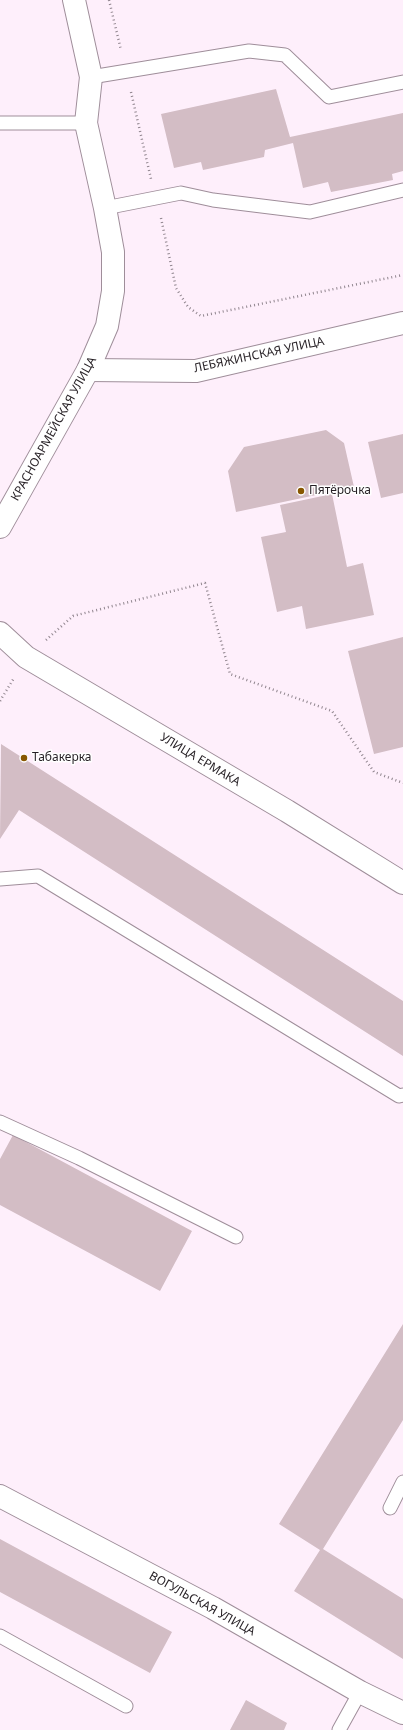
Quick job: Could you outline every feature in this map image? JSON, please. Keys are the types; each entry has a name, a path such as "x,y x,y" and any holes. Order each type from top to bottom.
{"street":[{"name":"КРАСНОАРМЕЙСКАЯ УЛИЦА","path":"0,528 88,370 107,326 113,291 112,252 105,208 86,124 92,77 74,0"},
{"name":"ЛЕБЯЖИНСКАЯ УЛИЦА","path":"88,370 196,371 403,323"},
{"name":"УЛИЦА ЕРМАКА","path":"0,633 26,657 287,811 403,883"},
{"name":"ВОГУЛЬСКАЯ УЛИЦА","path":"0,1496 213,1608 360,1692 403,1713"}],"lane":[{"path":"92,77 249,51 285,55 329,97 403,82"},
{"path":"0,123 86,124"},
{"path":"105,208 181,193 213,200 310,212 403,190"},
{"path":"0,879 38,876 399,1096 403,1095"},
{"path":"0,1122 80,1158 236,1237"},
{"path":"390,1508 403,1482"},
{"path":"0,1636 126,1706"},
{"path":"339,1730 360,1692"}],"path":[{"path":"0,701 26,657 73,616 205,583 230,674 332,711 374,772 403,783"}],"building":[{"path":"276,89 290,137 403,113 403,171 392,174 393,180 331,192 328,182 303,188 293,143 265,150 264,157 203,170 201,162 174,168 161,114"},
{"path":"326,430 344,443 354,487 236,512 228,471 244,447"},
{"path":"403,434 403,493 381,498 368,442"},
{"path":"332,494 347,567 363,563 374,615 306,629 302,606 277,612 261,537 286,532 280,505"},
{"path":"403,637 403,747 374,754 348,651"},
{"path":"1,744 403,1001 403,1056 19,810 0,839"},
{"path":"13,1135 192,1231 160,1291 0,1205 0,1159"},
{"path":"403,1324 403,1420 323,1549 403,1599 403,1659 294,1591 320,1550 279,1524"},
{"path":"0,1539 172,1632 150,1673 0,1592"},
{"path":"246,1700 287,1723 284,1730 230,1730"}],"place":[{"name":"Пятёрочка","path":"301,491"},
{"name":"Табакерка","path":"24,758"}]}
